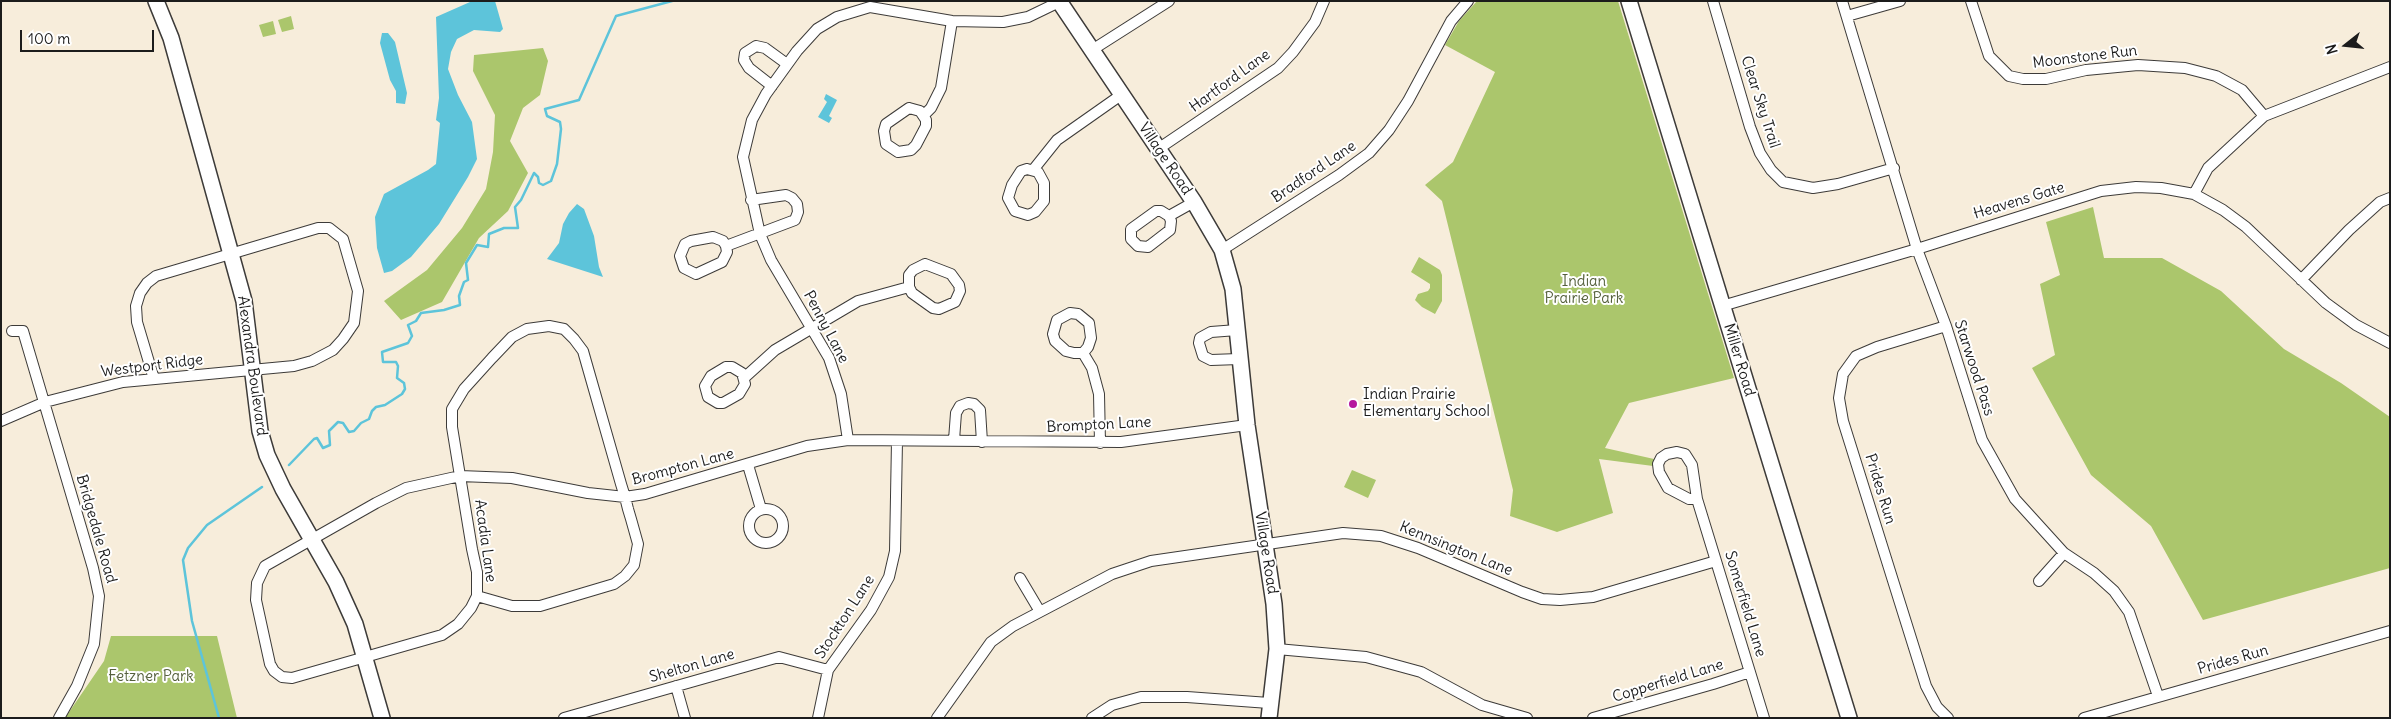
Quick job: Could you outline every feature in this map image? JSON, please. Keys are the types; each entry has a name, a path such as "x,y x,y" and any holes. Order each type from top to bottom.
{"street":[{"name":"Alexandra Boulevard","path":"156,1 171,38 244,301 260,431 267,455 348,607 355,624 382,718"},
{"path":"1092,50 1169,1"},
{"name":"Hartford Lane","path":"1158,149 1278,68 1293,52 1315,22 1324,1"},
{"name":"Bradford Lane","path":"1222,250 1339,175 1369,153 1399,116 1451,21 1468,1"},
{"name":"Miller Road","path":"1629,1 1849,718"},
{"name":"Clear Sky Trail","path":"1713,1 1750,127 1760,153 1771,170 1783,182 1813,188 1838,184 1894,168"},
{"name":"Starwood Pass","path":"1842,1 1917,249 1946,326 1982,440 2015,499 2064,553 2094,573 2114,591 2129,612 2158,696"},
{"path":"1847,16 1900,1"},
{"name":"Moonstone Run","path":"1971,1 1989,56 2009,76 2022,79 2046,79 2086,70 2138,65 2185,68 2216,76 2242,90 2264,116"},
{"name":"Village Road","path":"1059,2 1194,202 1222,250 1233,289 1247,425 1274,604 1277,649 1269,710"},
{"name":"Penny Lane","path":"848,440 841,394 829,358 771,260 760,234 743,157 752,120 787,64 817,29 837,17 870,7 952,22 1017,20 1059,2"},
{"path":"924,115 931,108 941,88 952,22"},
{"path":"772,86 749,68 744,60 745,52 756,46 765,48 787,64"},
{"path":"2194,194 2208,168 2224,151 2264,116 2390,67"},
{"path":"1033,170 1042,177 1044,201 1035,212 1021,214 1010,205 1008,191 1021,171 1033,170 1056,140 1122,95"},
{"path":"914,108 924,115 926,126 916,145 911,150 898,152 886,144 884,138 886,124 903,110 914,108"},
{"name":"Heavens Gate","path":"1722,306 1917,249 2101,191 2136,187 2160,188 2194,194 2224,210 2246,227 2301,280 2356,325 2390,343"},
{"path":"726,246 795,220 798,212 792,198 786,195 751,200"},
{"path":"2301,280 2349,230 2380,202 2390,198"},
{"path":"1169,216 1194,202"},
{"name":"Westport Ridge","path":"1,421 44,402 123,382 294,366 312,361 333,350 343,340 354,322 358,307 358,291 343,239 329,228 318,228 232,253"},
{"path":"713,237 723,242 726,246 727,252 722,262 703,272 690,272 681,263 681,250 690,241 713,237"},
{"path":"154,379 138,322 136,306 140,293 156,276 232,253"},
{"path":"925,264 952,274 959,285 960,291 955,302 939,309 933,308 917,297 909,287 908,281 913,270 925,264"},
{"path":"744,378 774,350 858,301 909,287"},
{"name":"Acadia Lane","path":"311,539 265,566 257,583 256,600 270,664 274,671 282,677 292,678 442,635 458,624 471,608 477,596 477,572 460,476 452,408 464,389 512,337 527,329 549,326 564,329 574,338 583,351 638,544 634,565 625,576 614,584 540,606 512,606 477,596"},
{"name":"Prides Run","path":"1946,326 1877,347 1856,356 1843,374 1839,398 1843,421 1926,686 1937,707 1948,718"},
{"path":"1237,330 1211,332 1200,338 1199,343 1203,356 1211,360 1239,359"},
{"name":"Bridgedale Road","path":"12,331 24,331 93,568 99,596 94,644 77,686 59,718"},
{"path":"1083,353 1092,368 1098,394 1100,443"},
{"path":"954,440 956,413 960,406 968,403 974,404 980,410 982,442"},
{"name":"Brompton Lane","path":"311,539 406,488 460,476 512,478 588,493 625,497 645,494 807,446 848,440 1100,443 1247,425"},
{"name":"Stockton Lane","path":"818,718 828,670 871,610 889,577 895,551 897,441"},
{"name":"Somerfield Lane","path":"1697,498 1689,499 1668,488 1659,472 1658,464 1661,458 1667,454 1677,452 1685,454 1692,465 1697,498 1764,718"},
{"path":"748,465 761,509"},
{"name":"Kennsington Lane","path":"937,718 991,642 1039,610 1112,574 1144,563 1265,543 1343,533 1381,536 1418,548 1522,592 1542,599 1560,600 1593,597 1716,561"},
{"path":"2039,581 2064,553"},
{"path":"1020,578 1039,610"},
{"name":"Prides Run","path":"2084,718 2390,631"},
{"path":"1277,649 1366,657 1421,672 1482,705 1527,718"},
{"name":"Shelton Lane","path":"564,718 779,657 828,670"},
{"name":"Copperfield Lane","path":"1593,718 1750,672"},
{"path":"676,686 685,718"},
{"path":"1092,718 1112,705 1141,697 1187,697 1269,710"}],"green space":[{"name":"Indian Prairie Park","path":"1477,1 1618,1 1734,378 1629,403 1605,448 1654,459 1653,466 1599,459 1613,513 1557,532 1510,516 1513,490 1442,201 1425,185 1453,162 1495,72 1445,45 1459,21"},
{"path":"291,16 294,29 282,32 278,20"},
{"path":"273,21 276,34 263,37 259,25"},
{"path":"543,48 548,61 540,95 523,108 510,141 528,173 508,211 479,238 442,302 401,320 384,301 427,270 462,228 486,189 493,152 495,115 473,71 474,55"},
{"path":"2093,207 2104,258 2162,258 2221,291 2284,349 2341,383 2390,417 2390,568 2203,620 2151,526 2091,475 2032,368 2055,355 2040,284 2060,275 2046,222"},
{"path":"1419,257 1440,270 1442,275 1442,301 1435,314 1422,307 1415,300 1418,294 1428,291 1430,288 1430,284 1411,272"},
{"path":"1352,470 1376,480 1368,498 1344,487"},
{"name":"Fetzner Park","path":"111,636 217,636 237,718 65,718 104,661"}],"water":[{"path":"495,1 503,29 500,32 474,30 457,39 451,52 448,69 458,95 472,122 477,159 439,224 411,257 392,271 384,273 377,248 375,217 384,194 436,164 440,123 436,120 439,98 436,17 470,2"},
{"path":"382,33 388,33 395,42 407,93 405,104 396,103 396,91 390,80 380,43"},
{"path":"826,94 837,100 829,116 832,118 829,123 818,117 827,102 824,99"},
{"path":"577,204 584,209 594,236 599,267 603,277 547,259 559,243 563,224"}],"waterway":[{"path":"289,465 314,439 317,438 323,448 330,445 329,431 338,422 343,423 349,432 354,431 361,423 369,419 376,407 385,405 402,394 405,389 404,383 397,378 398,366 396,362 383,362 382,352 408,343 412,336 408,325 416,321 421,313 444,310 460,305 459,296 464,282 468,280 466,263 477,245 488,247 489,234 504,228 518,228 515,207 521,200 534,173 538,177 539,183 543,185 551,181 557,164 561,129 560,122 547,116 545,109 579,100 616,16 672,1"},
{"path":"219,718 192,621 183,560 188,548 207,525 262,487"}],"place":[{"name":"Indian Prairie Elementary School","path":"1353,404"}]}
